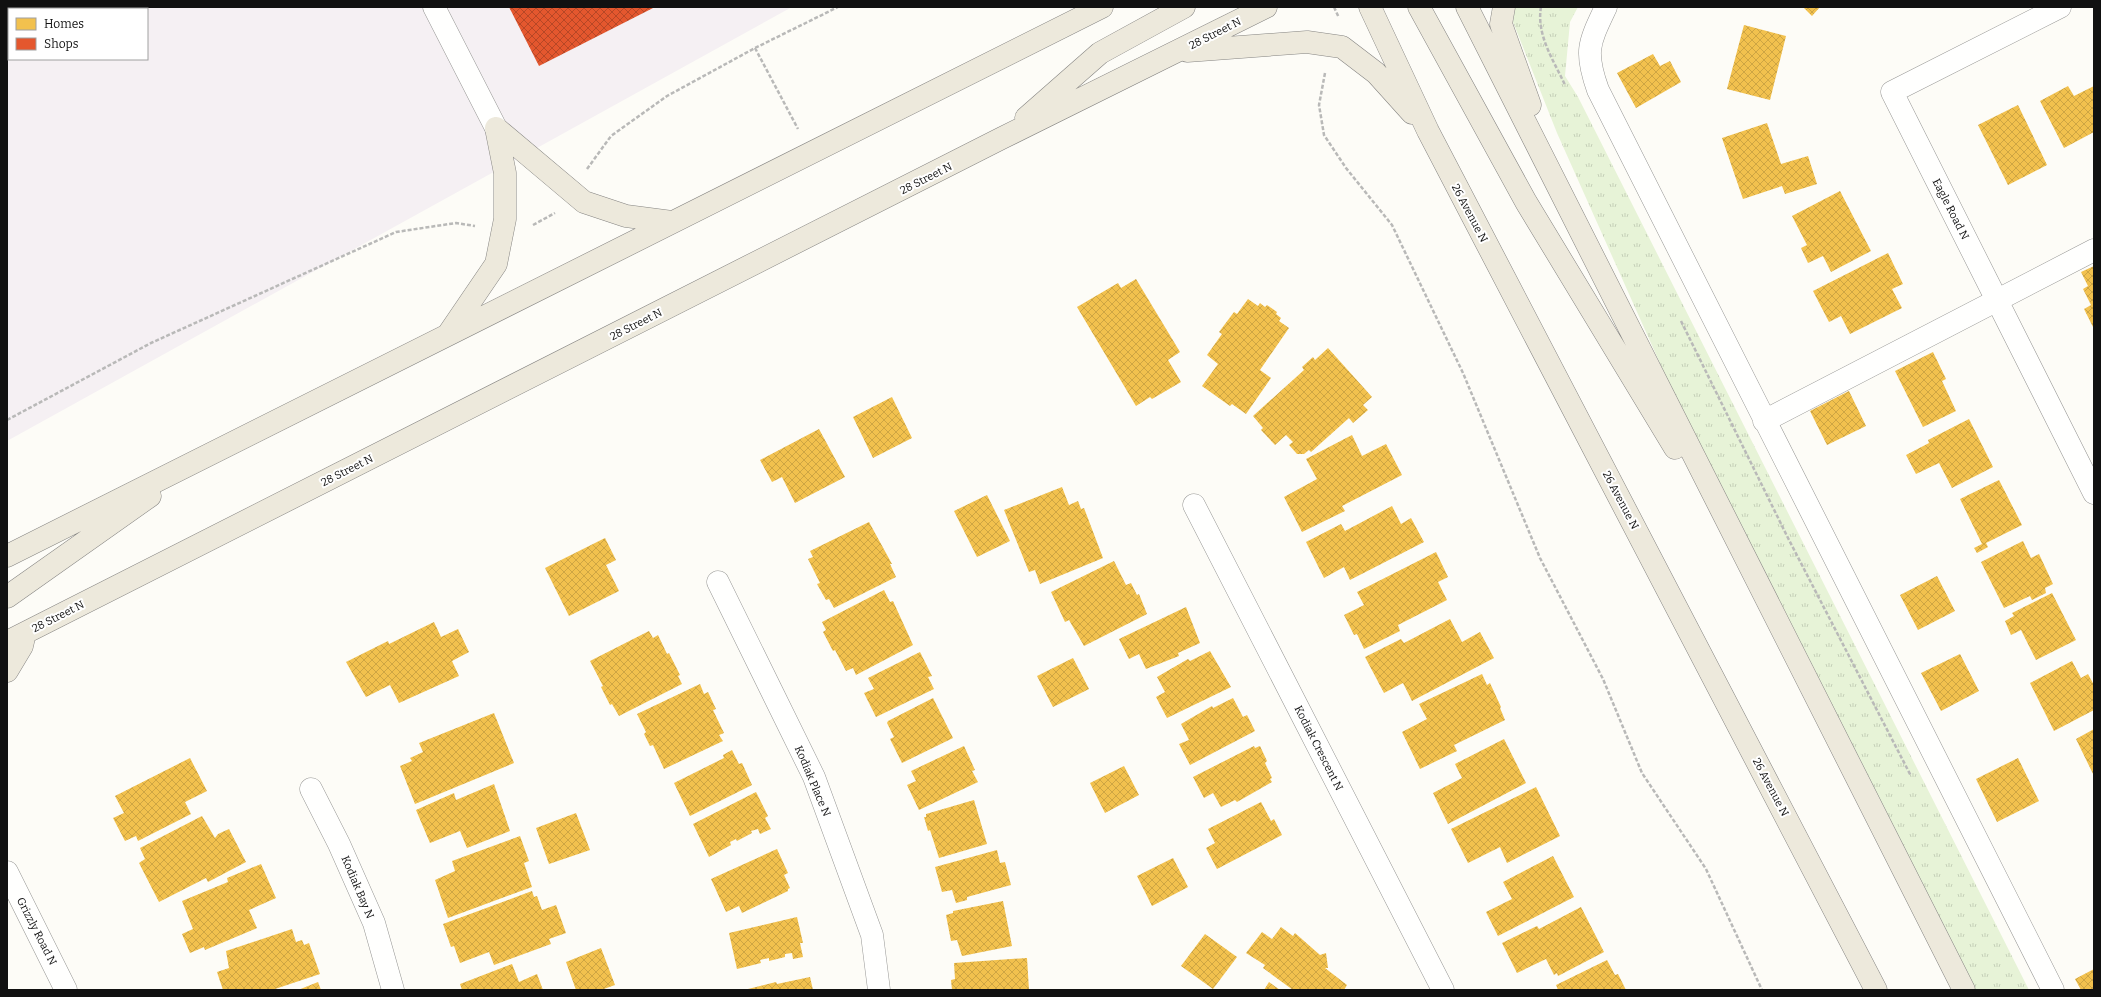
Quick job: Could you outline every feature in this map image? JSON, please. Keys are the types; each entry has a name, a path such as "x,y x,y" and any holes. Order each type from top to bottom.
{"main road":[{"path":"12,552 1102,7"},
{"path":"1002,138 1100,53 1184,7"},
{"name":"28 Street N","path":"16,637 1002,138 1266,7"},
{"name":"26 Avenue N","path":"1370,7 1428,131 1876,990"},
{"path":"1419,7 1526,202 1760,587"},
{"path":"1468,7 1964,990"},
{"path":"1504,7 1501,24 1559,189"},
{"path":"1176,52 1307,42 1342,47 1376,73 1428,131"},
{"path":"496,128 584,202 626,216 672,222"},
{"path":"448,334 496,264 505,219 505,173 496,128"},
{"path":"7,597 208,455"},
{"path":"7,670 22,646 16,637"}],"street":[{"path":"434,7 496,128"},
{"path":"1606,7 1596,28 1589,56 1598,90 2053,990"},
{"name":"Eagle Road N","path":"2060,7 1892,92 2094,494"},
{"path":"1764,421 1996,299 2094,250"},
{"name":"Kodiak Crescent N","path":"1194,506 1443,990"},
{"name":"Kodiak Place N","path":"718,582 814,777 872,935 879,990"},
{"name":"Kodiak Bay N","path":"311,789 339,844 374,923 393,990"},
{"name":"Grizzly Road N","path":"7,872 66,990"}],"path":[{"path":"586,170 611,136 667,96 754,48 838,7"},
{"path":"1334,7 1340,20"},
{"path":"754,48 799,131"},
{"path":"1326,67 1319,105 1324,135 1346,168 1392,224 1463,373 1540,558 1603,679 1642,773 1706,869 1762,990"},
{"path":"531,226 555,213"},
{"path":"7,420 151,343 396,232 456,223 476,227"}],"shaded area":[{"path":"7,7 792,7 7,441"}],"green space":[{"path":"1515,7 1578,7 1570,22 1565,76 1578,97 2029,990 1965,990 1760,587 1557,133 1513,22"}],"building: Homes":[{"path":"1803,7 1820,7 1812,16"},
{"path":"1744,25 1786,36 1770,100 1727,89"},
{"path":"1653,54 1660,66 1670,61 1681,82 1636,108 1617,73"},
{"path":"2068,86 2074,96 2094,86 2094,132 2064,148 2040,101"},
{"path":"2018,105 2047,165 2008,185 1978,125"},
{"path":"1767,123 1781,164 1808,156 1817,184 1785,194 1782,186 1743,199 1722,138"},
{"path":"1840,191 1871,251 1831,272 1823,256 1808,263 1801,248 1807,245 1792,216"},
{"path":"1888,253 1903,284 1892,289 1902,308 1850,334 1841,316 1829,322 1813,291"},
{"path":"2094,266 2094,329 2084,309 2091,305 2083,289 2088,286 2081,272"},
{"path":"1136,279 1180,352 1168,360 1181,382 1152,399 1150,397 1136,406 1077,307 1118,283 1121,288"},
{"path":"1248,299 1258,306 1260,303 1265,307 1267,305 1277,312 1276,314 1281,318 1279,321 1289,328 1260,370 1271,378 1246,414 1232,404 1230,406 1202,386 1218,364 1207,355 1222,334 1219,332 1234,312 1237,314"},
{"path":"1328,348 1372,397 1363,405 1368,410 1353,423 1349,418 1311,452 1309,450 1304,454 1297,454 1289,445 1293,442 1286,435 1275,445 1261,430 1263,428 1253,416 1304,370 1302,367 1313,357 1315,360"},
{"path":"1933,352 1946,379 1942,381 1956,411 1923,427 1895,371"},
{"path":"1849,391 1866,426 1827,445 1810,411"},
{"path":"892,397 912,438 873,458 853,417"},
{"path":"1969,419 1993,467 1952,488 1939,463 1916,474 1906,455 1929,443 1928,440"},
{"path":"819,429 845,477 795,503 782,477 772,482 760,460"},
{"path":"1352,435 1362,456 1386,444 1402,475 1342,506 1345,511 1302,532 1284,497 1317,479 1306,459"},
{"path":"1999,480 2022,525 1986,543 1988,547 1977,553 1974,548 1982,544 1960,499"},
{"path":"1062,487 1069,505 1078,501 1081,509 1084,508 1103,558 1040,584 1035,570 1029,572 1004,510"},
{"path":"987,495 1010,541 977,557 954,511"},
{"path":"1392,506 1401,524 1411,518 1424,542 1350,580 1344,567 1324,578 1306,542 1341,524 1345,531"},
{"path":"869,522 892,564 890,564 896,577 834,608 829,599 826,600 817,584 820,583 808,559 813,557 810,551"},
{"path":"605,538 616,560 606,565 619,591 569,616 545,568"},
{"path":"2023,541 2031,558 2039,554 2053,584 2045,588 2046,593 2032,600 2030,596 2004,608 1981,562"},
{"path":"1436,552 1448,577 1438,582 1447,600 1398,625 1400,631 1364,649 1357,634 1354,635 1344,615 1364,605 1357,592"},
{"path":"1114,561 1126,585 1131,583 1137,595 1139,594 1147,614 1084,646 1069,620 1065,622 1051,592"},
{"path":"1937,576 1955,611 1918,630 1900,595"},
{"path":"884,590 890,602 893,601 913,645 856,675 853,668 846,671 835,650 833,651 823,632 826,630 822,622"},
{"path":"2052,593 2076,640 2036,660 2021,630 2011,635 2005,621 2014,616 2012,613"},
{"path":"1186,607 1200,643 1178,653 1179,656 1146,669 1139,654 1129,659 1119,639"},
{"path":"1450,619 1462,642 1480,632 1494,658 1412,701 1403,683 1384,693 1365,657 1401,639 1404,643"},
{"path":"434,622 441,637 458,629 469,652 452,661 459,676 399,703 390,685 366,697 346,662 388,641 389,644"},
{"path":"649,631 653,638 658,635 667,654 669,653 680,675 678,676 682,684 619,716 612,704 610,705 601,687 603,686 590,661"},
{"path":"1210,651 1231,687 1167,718 1156,697 1165,692 1157,677 1188,659 1190,661"},
{"path":"920,652 932,676 928,677 934,689 876,717 864,693 874,689 868,678"},
{"path":"1960,654 1979,691 1941,711 1921,673"},
{"path":"1073,658 1089,689 1053,707 1037,676"},
{"path":"2072,661 2081,678 2088,674 2094,685 2094,710 2054,731 2030,683"},
{"path":"1482,674 1487,685 1490,683 1505,720 1454,745 1457,751 1420,769 1402,732 1427,719 1419,704"},
{"path":"700,684 704,694 708,692 716,709 713,710 724,733 719,735 723,741 664,769 653,745 650,746 644,734 646,732 637,714"},
{"path":"933,698 953,738 902,763 890,739 894,737 887,723 888,721"},
{"path":"1233,698 1243,717 1247,715 1255,731 1190,765 1179,744 1189,740 1181,724 1212,706 1213,708"},
{"path":"494,713 514,763 415,804 400,766 412,761 410,758 423,752 419,743"},
{"path":"2094,729 2094,776 2076,739"},
{"path":"1504,739 1526,783 1448,824 1433,793 1462,778 1455,764"},
{"path":"964,746 975,770 972,771 978,782 919,810 907,785 916,781 911,771"},
{"path":"1254,746 1255,748 1260,746 1267,761 1265,763 1272,778 1270,779 1272,782 1237,802 1235,800 1221,807 1213,793 1204,798 1193,777"},
{"path":"732,750 739,764 742,763 752,785 690,816 674,783 724,758 723,755"},
{"path":"190,758 207,791 185,802 191,814 138,841 136,836 125,841 113,818 124,813 115,796"},
{"path":"2018,758 2039,801 1997,822 1976,779"},
{"path":"1124,766 1139,795 1105,813 1090,783"},
{"path":"494,784 510,831 467,848 460,831 430,843 416,810 454,793 456,800"},
{"path":"1536,787 1560,836 1507,863 1500,847 1468,863 1451,829"},
{"path":"756,792 768,816 765,818 771,829 760,834 758,829 751,831 752,833 737,841 736,839 730,842 731,845 709,857 693,824"},
{"path":"974,800 987,844 939,858 924,817 926,817 926,814"},
{"path":"1261,802 1271,821 1274,819 1282,835 1217,869 1206,848 1215,843 1208,829"},
{"path":"576,813 590,850 549,864 536,828"},
{"path":"202,816 215,838 218,834 229,829 246,862 208,882 206,878 159,902 139,863 145,859 140,848"},
{"path":"520,836 529,861 524,863 532,887 448,918 435,880 455,871 452,861"},
{"path":"777,849 788,873 784,875 790,888 788,891 742,913 739,906 726,912 711,879"},
{"path":"997,850 1000,863 1005,862 1011,885 967,897 967,900 956,903 952,890 942,892 935,867"},
{"path":"1553,856 1574,897 1498,936 1486,912 1512,899 1503,882"},
{"path":"1173,858 1188,887 1152,906 1137,876"},
{"path":"261,864 276,898 249,910 257,928 205,950 204,947 190,953 182,934 193,929 182,901 228,882 227,878"},
{"path":"532,891 534,897 537,896 542,910 556,905 566,933 549,939 551,944 494,965 489,952 460,963 454,946 451,947 443,924"},
{"path":"1003,901 1012,946 962,956 957,940 951,941 946,915 953,913 953,911"},
{"path":"1581,907 1604,952 1558,976 1557,973 1554,975 1546,959 1517,973 1502,943 1537,926 1539,929"},
{"path":"797,917 803,943 800,943 803,957 793,959 792,953 785,954 785,957 769,961 769,958 760,960 761,963 737,969 729,933"},
{"path":"1281,927 1293,936 1295,933 1320,955 1326,953 1328,968 1325,968 1347,985 1344,990 1293,990 1263,968 1265,965 1246,953 1262,932 1272,939"},
{"path":"292,929 296,942 302,940 304,945 309,943 320,974 272,990 223,990 217,972 229,968 226,951"},
{"path":"1205,934 1237,957 1213,989 1181,966"},
{"path":"601,948 615,985 601,990 576,990 566,962"},
{"path":"1027,958 1029,990 952,990 951,980 955,979 954,963"},
{"path":"1607,960 1615,975 1618,974 1626,990 1558,990 1556,985"},
{"path":"512,964 519,982 537,974 543,990 462,990 460,984"},
{"path":"2094,969 2094,990 2081,990 2075,979"},
{"path":"810,977 813,990 744,990 776,982 777,984"},
{"path":"318,982 321,990 298,990"},
{"path":"1269,982 1280,990 1264,990"}],"building: Shops":[{"path":"509,7 655,7 539,66"}]}
